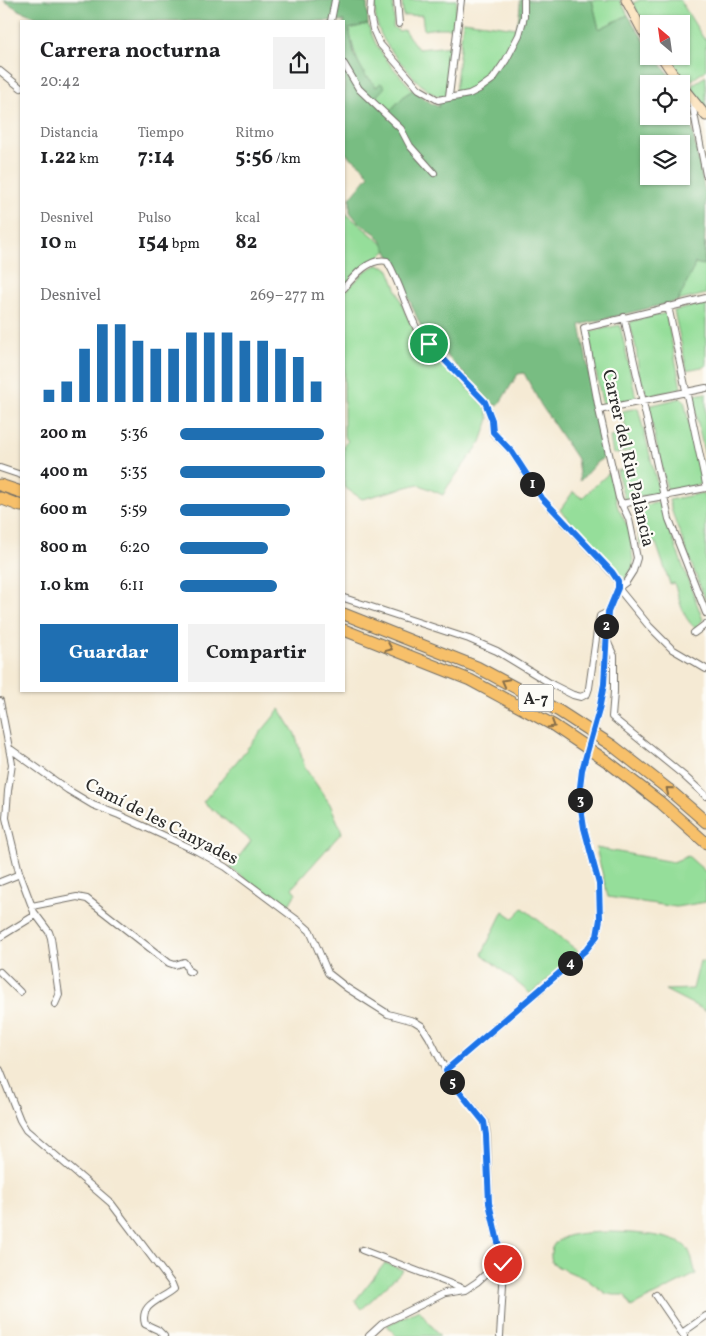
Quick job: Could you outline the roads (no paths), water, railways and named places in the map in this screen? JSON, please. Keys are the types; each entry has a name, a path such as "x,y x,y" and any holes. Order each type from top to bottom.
{"highway":[{"path":"0,485 20,492"},
{"path":"0,498 20,506"},
{"name":"A-7","path":"345,614 477,666 559,711 613,746 668,789 706,822"},
{"name":"A-7","path":"345,630 470,680 553,725 608,762 653,796 706,843"}],"street":[{"path":"331,20 335,0"},
{"path":"371,0 370,15 372,29 379,43 419,89 438,100 449,96 469,94 493,79 506,60 519,35 524,17 524,0"},
{"path":"396,0 399,24"},
{"path":"449,96 461,0"},
{"path":"628,0 640,26"},
{"path":"345,66 359,89 401,129 410,146 434,173"},
{"path":"0,71 20,87"},
{"path":"691,98 706,116"},
{"path":"691,98 706,175"},
{"path":"345,287 353,277 369,264 376,261 387,261 396,276 412,320 419,333 485,402 492,420 493,432 512,452 542,498 612,572 618,581 618,588 649,626 672,649 706,669"},
{"path":"706,298 624,317 669,518 706,613"},
{"path":"668,306 706,484"},
{"name":"Carrer del Riu Palància","path":"608,612 618,588 626,582 634,571 637,558 629,519 621,504 584,328 624,317"},
{"path":"600,410 706,388"},
{"path":"0,468 20,475"},
{"path":"621,504 706,488"},
{"path":"345,598 469,639 497,651 553,685 581,697 587,694 589,688 600,616 608,612"},
{"path":"446,1070 586,950 597,936 600,919 599,884 584,828 579,795 582,770 599,710 604,684 608,612"},
{"path":"694,633 706,624"},
{"path":"606,639 614,656 612,717 706,796"},
{"path":"0,701 12,764 3,819 34,916 0,937"},
{"name":"Camí de les Canyades","path":"9,748 68,790 93,805 120,815 197,851 226,867 255,887 310,931 328,972 347,988 388,1014 414,1021 422,1026 451,1081 484,1122 489,1203 504,1268 500,1336"},
{"path":"0,882 20,874"},
{"path":"33,909 77,897 87,899 169,963 175,965 184,962 188,967 188,971 191,972"},
{"path":"33,909 51,938 59,995 55,1004"},
{"path":"0,972 20,992"},
{"path":"0,1070 26,1130 111,1202 172,1284 174,1289 144,1310 145,1324 158,1330 164,1336"},
{"path":"362,1250 465,1290"},
{"path":"369,1336 382,1324 445,1293 465,1290 477,1282 501,1260"},
{"path":"656,1295 683,1334 706,1316"}]}
